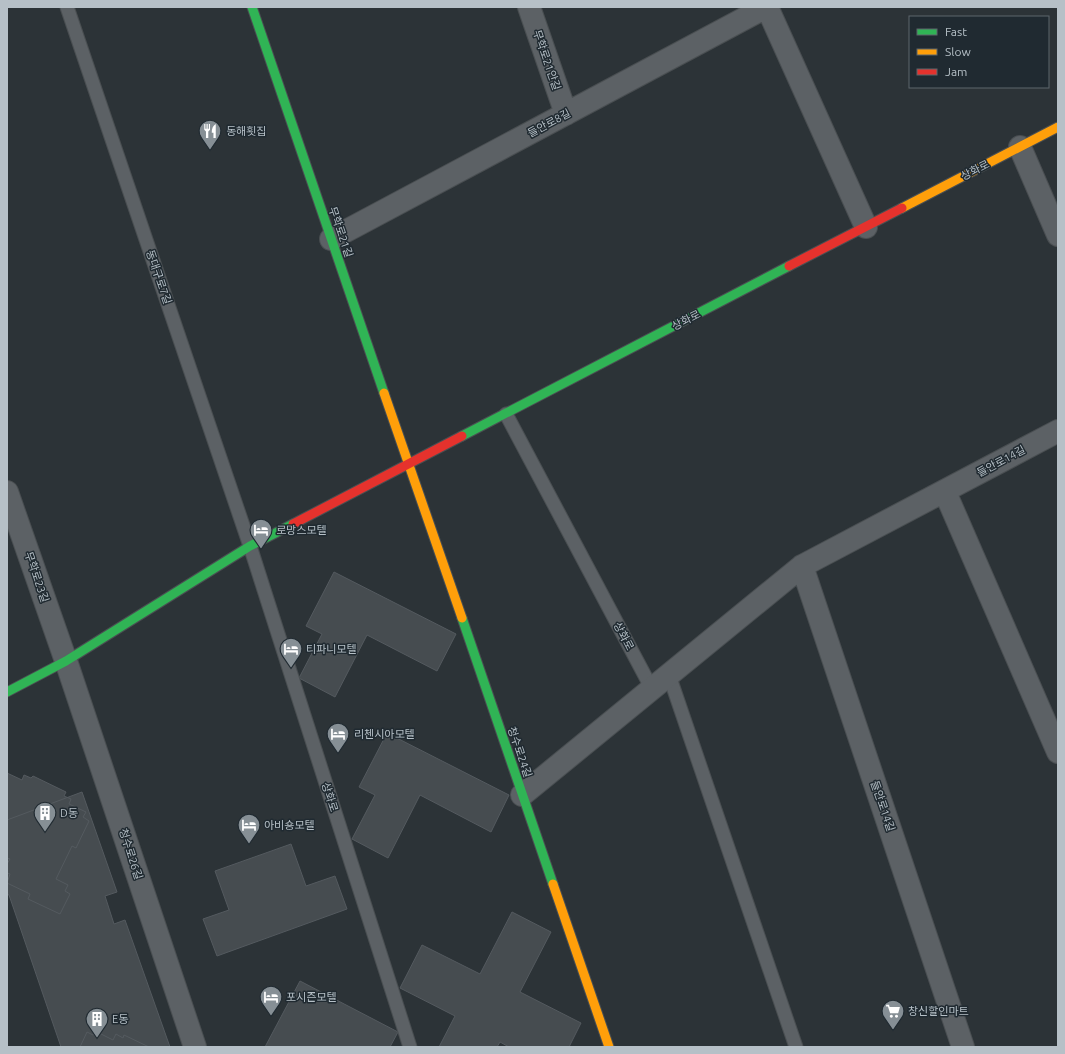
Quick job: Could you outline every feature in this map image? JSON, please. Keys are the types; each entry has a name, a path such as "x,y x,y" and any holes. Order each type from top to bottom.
{"main road":[{"name":"무학로21길","path":"252,7 409,464"},
{"name":"상화로","path":"7,692 66,661 250,546 1058,127"},
{"name":"청수로24길","path":"409,464 609,1047"}],"street":[{"name":"무학로21안길","path":"528,7 566,114"},
{"name":"들안로8길","path":"331,239 767,7"},
{"path":"767,7 866,226"},
{"path":"1020,147 1058,235"},
{"name":"들안로14길","path":"522,795 802,566 945,492 1058,431"},
{"name":"무학로23길","path":"7,492 66,661"},
{"path":"945,492 1058,752"},
{"name":"들안로14길","path":"802,566 964,1047"},
{"name":"청수로26길","path":"66,661 195,1047"}],"lane":[{"name":"동대구로7길","path":"67,7 250,546"},
{"name":"상화로","path":"506,414 652,689"},
{"name":"상화로","path":"250,546 410,1047"},
{"path":"669,675 796,1047"}],"building":[{"path":"334,572 456,634 437,671 367,635 335,697 299,678 322,634 306,626"},
{"path":"387,733 509,795 491,832 420,795 388,858 352,839 375,795 359,787"},
{"name":"D동","path":"7,773 22,780 24,775 31,778 33,776 66,792 64,796 71,799 69,804 86,812 83,817 89,821 76,848 72,846 56,879 68,885 65,891 70,894 60,914 28,899 30,894 7,883 10,874 7,873 7,864 10,859 7,858"},
{"path":"82,792 117,892 105,896 114,924 125,920 170,1047 61,1047 9,895 7,894 7,820"},
{"path":"291,844 306,886 335,876 347,909 217,956 203,919 229,910 215,871"},
{"path":"512,912 551,932 520,992 581,1023 569,1047 509,1047 500,1042 497,1047 439,1047 455,1016 400,988 422,945 480,974"},
{"path":"300,981 398,1032 390,1047 265,1047"},
{"name":"E동","path":"95,1031 113,1040 116,1034 123,1038 124,1035 149,1047 80,1047 87,1032 93,1035"}],"traffic: fast":[{"path":"252,7 384,393"},
{"path":"462,436 789,266"},
{"path":"7,692 66,661 250,546 293,524"},
{"path":"462,618 553,884"}],"traffic: slow":[{"path":"902,208 1058,127"},
{"path":"384,393 462,618"},
{"path":"553,884 609,1047"}],"traffic: jam":[{"path":"789,266 902,208"},
{"path":"293,524 462,436"}],"place":[{"name":"동해횟집","path":"210,150"},
{"name":"로망스모텔","path":"261,550"},
{"name":"티파니모텔","path":"291,668"},
{"name":"리첸시아모텔","path":"338,754"},
{"name":"D동","path":"45,832"},
{"name":"아비숑모텔","path":"249,844"},
{"name":"포시즌모텔","path":"271,1016"},
{"name":"창신할인마트","path":"893,1030"},
{"name":"E동","path":"97,1038"}]}
